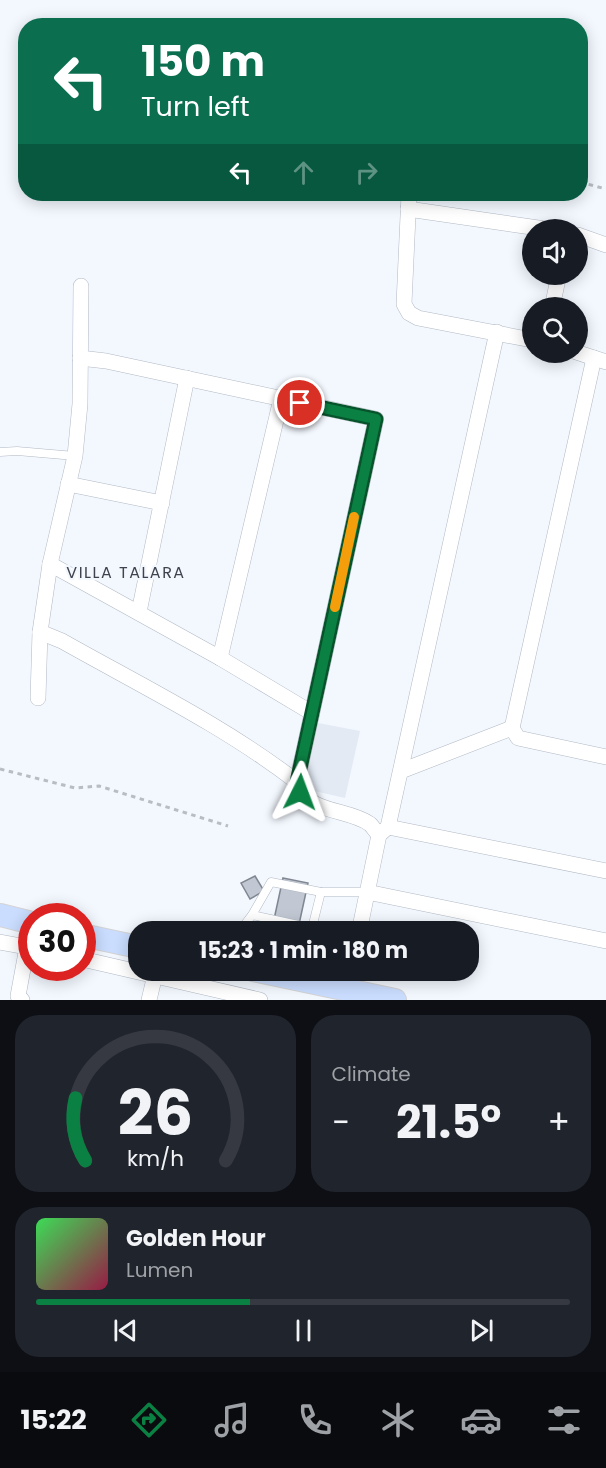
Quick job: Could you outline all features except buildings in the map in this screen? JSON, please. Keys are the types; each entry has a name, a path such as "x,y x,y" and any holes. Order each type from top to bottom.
{"main road":[{"path":"0,915 18,920"},
{"path":"96,937 128,945"},
{"path":"351,981 395,1000"}],"street":[{"path":"522,224 409,201 404,304 409,313 418,318 522,338"},
{"path":"588,238 606,244"},
{"path":"38,698 40,632 50,564 75,456 80,404 81,286"},
{"path":"361,921 400,771 497,332"},
{"path":"80,358 106,361 376,419 297,782 300,792 308,800 384,831 606,871"},
{"path":"600,360 512,729 518,738 606,757"},
{"path":"139,612 187,378"},
{"path":"220,658 281,399"},
{"path":"68,484 162,502"},
{"path":"50,564 220,658 312,713"},
{"path":"40,632 62,641 187,710 278,767 297,782"},
{"path":"400,771 512,729"},
{"path":"367,892 606,941"},
{"path":"0,942 18,946"},
{"path":"96,962 128,969"},
{"path":"21,981 18,996 22,1000"},
{"path":"149,1000 154,981"},
{"path":"180,981 260,1000"}],"lane":[{"path":"0,452 17,451 75,456"},
{"path":"247,921 271,882 321,892 367,892"},
{"path":"314,921 321,892"},
{"path":"252,915 278,921"}],"path":[{"path":"588,184 606,189"},
{"path":"0,769 75,788 99,786 228,826"}],"shaded area":[{"path":"318,723 360,731 345,798 310,790 304,780"}],"slow traffic":[{"path":"335,607 354,517"}],"district":[{"name":"VILLA TALARA","path":"126,572"}],"route":[{"path":"300,403 376,419 297,782 300,792"}]}
